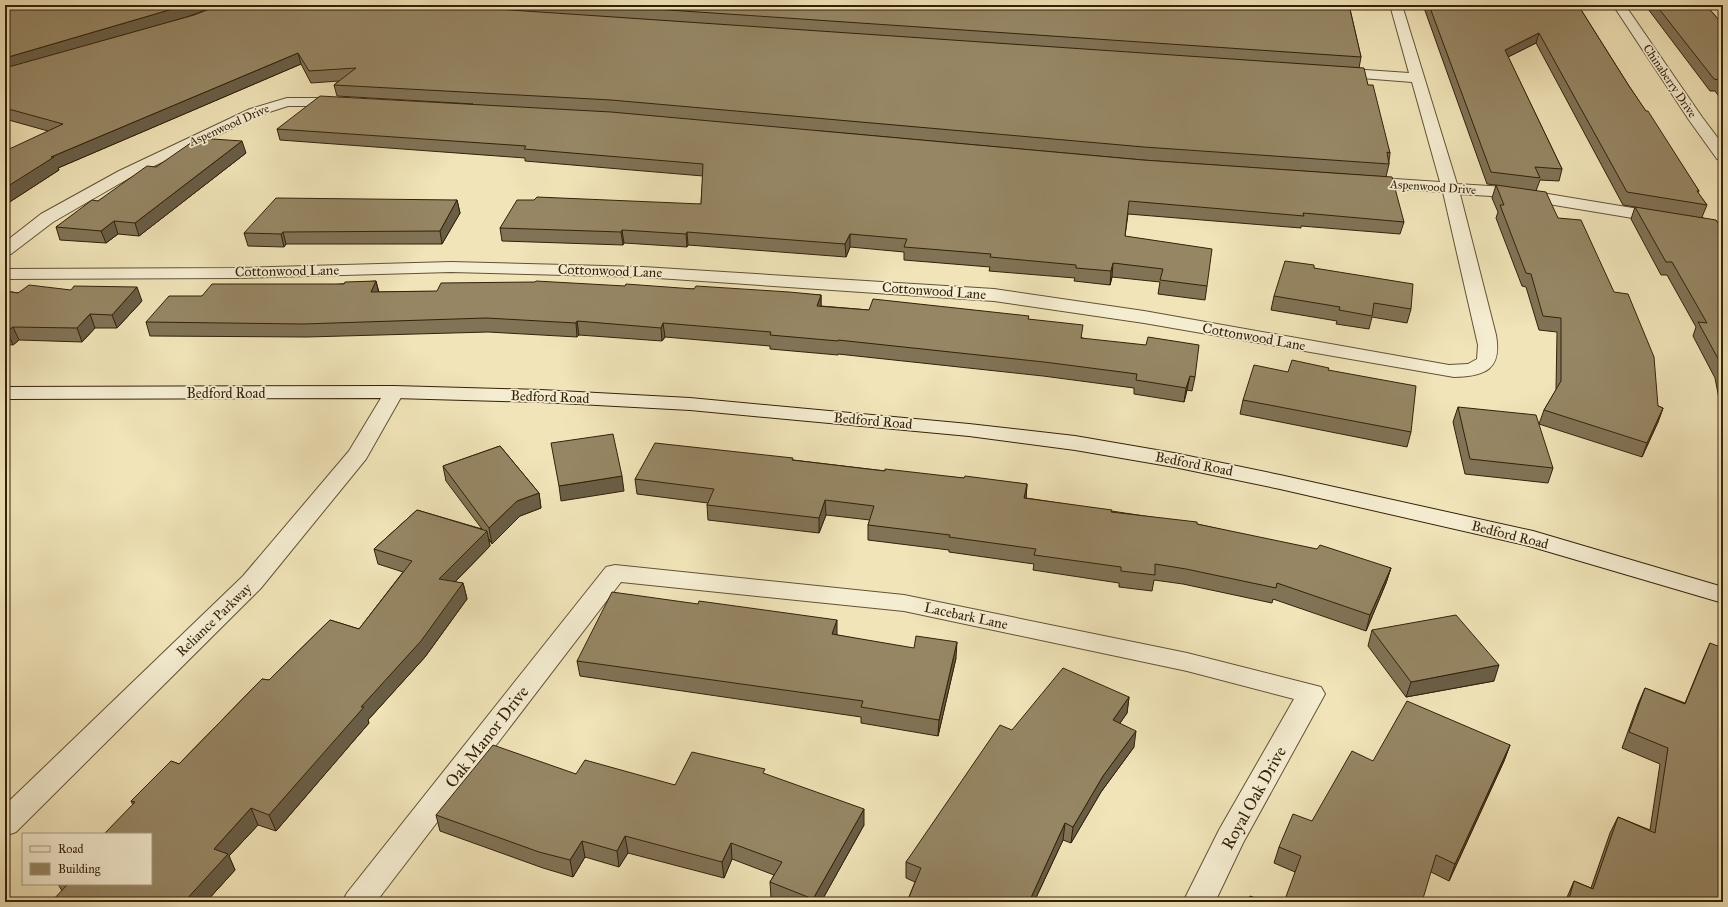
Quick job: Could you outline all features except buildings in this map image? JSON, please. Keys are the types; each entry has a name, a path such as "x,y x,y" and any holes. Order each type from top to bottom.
{"street":[{"name":"Cottonwood Lane","path":"5,274 238,273 451,267 683,274 994,295 1144,317 1449,371 1466,371 1483,364 1488,355 1486,335 1450,188 1416,78 1396,5"},
{"name":"Chinaberry Drive","path":"1619,5 1696,120 1723,156"},
{"path":"1322,71 1416,78"},
{"name":"Aspenwood Drive","path":"5,250 47,218 126,174 255,112 287,102 355,103"},
{"name":"Aspenwood Drive","path":"1347,180 1529,195 1723,228"},
{"name":"Bedford Road","path":"5,393 394,392 541,396 690,404 969,430 1075,443 1174,460 1533,539 1723,595"},
{"name":"Reliance Parkway","path":"5,824 252,582 358,454 394,392"},
{"name":"Lacebark Lane","path":"615,573 904,603 1187,662 1311,694"},
{"name":"Oak Manor Drive","path":"358,902 615,573"},
{"name":"Royal Oak Drive","path":"1199,902 1230,839 1311,694"}]}
